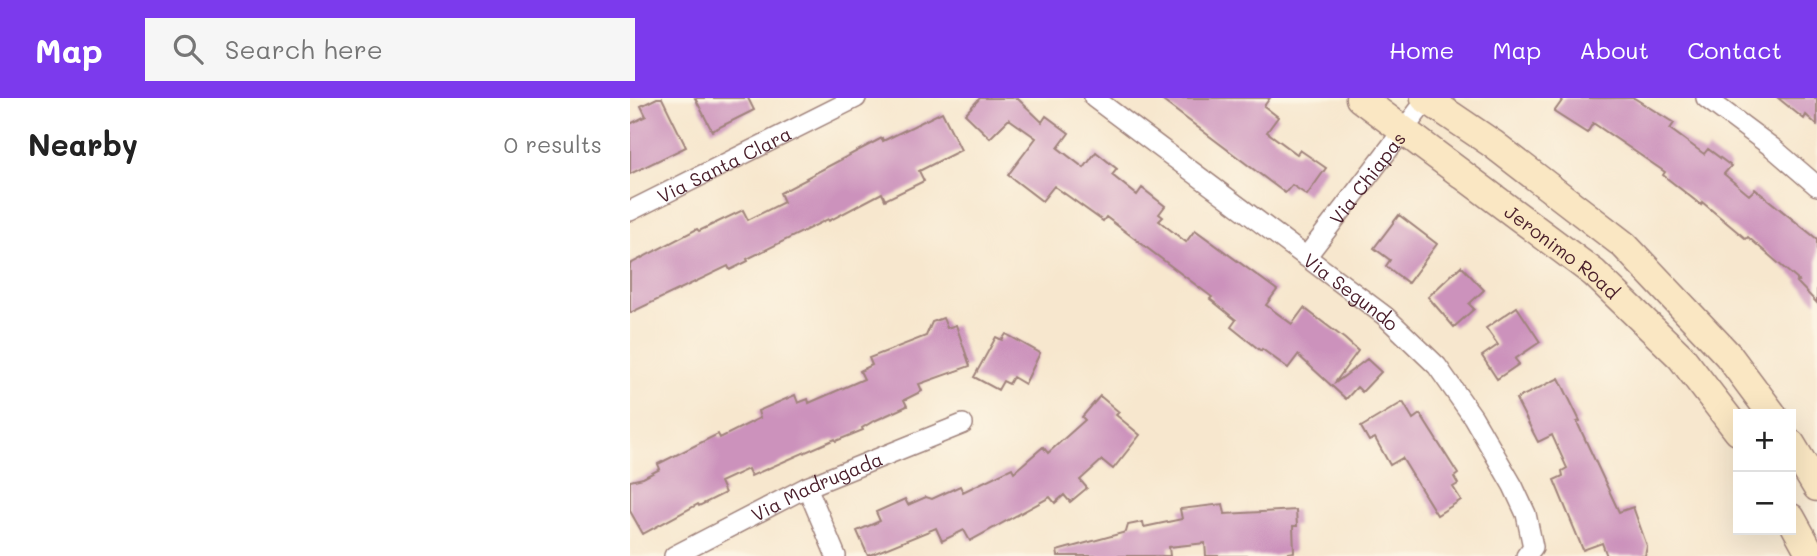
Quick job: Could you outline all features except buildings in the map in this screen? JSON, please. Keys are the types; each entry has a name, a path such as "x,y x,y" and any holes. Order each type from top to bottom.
{"main road":[{"name":"Jeronimo Road","path":"1360,98 1594,274 1681,357 1733,425"},
{"path":"1426,98 1493,144 1624,245 1728,355 1768,409"},
{"path":"1796,452 1817,487"},
{"path":"1796,527 1812,556"}],"street":[{"name":"Via Santa Clara","path":"630,211 856,98"},
{"name":"Via Segundo","path":"1094,98 1385,316 1437,366 1473,417 1513,486 1526,513 1530,552"},
{"name":"Via Chiapas","path":"1307,257 1426,98"},
{"path":"1706,98 1773,148 1817,186"},
{"name":"Via Madrugada","path":"674,556 807,488 963,424"},
{"path":"807,488 836,556"}]}
